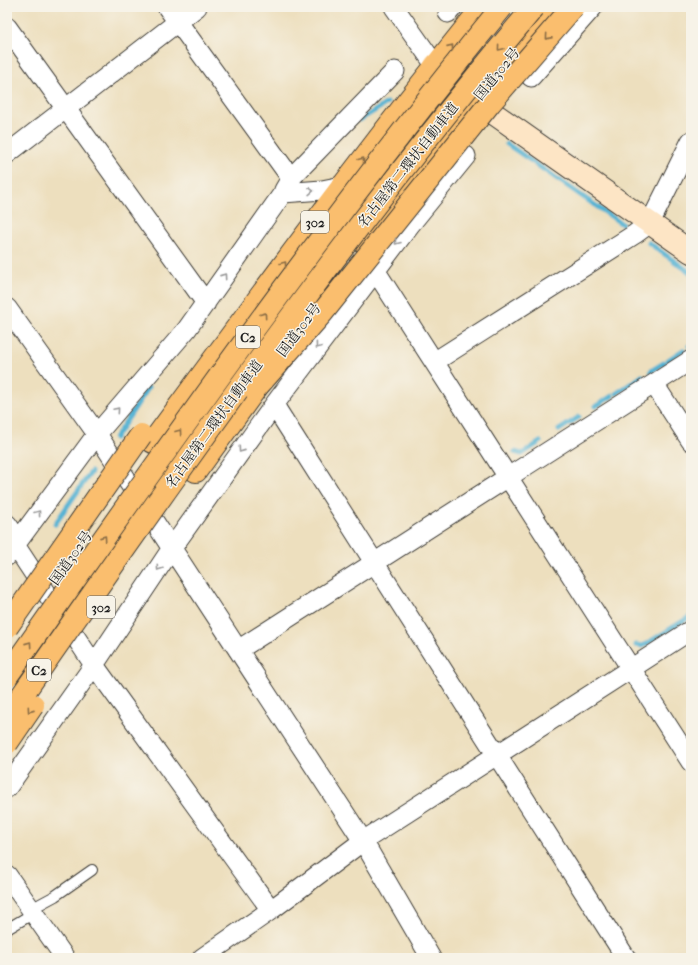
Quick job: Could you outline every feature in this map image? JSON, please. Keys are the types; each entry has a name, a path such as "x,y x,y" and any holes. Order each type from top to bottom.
{"highway":[{"name":"302","path":"147,439 262,294 342,186 483,7"},
{"name":"名古屋第二環状自動車道","path":"7,676 170,445 268,310 364,181 502,7"},
{"name":"名古屋第二環状自動車道","path":"7,717 192,453 298,309 383,196 482,69 534,7"},
{"name":"国道302号","path":"7,743 196,471 264,376 413,180 551,7"},
{"path":"72,623 93,600 180,481 222,429 323,312 480,116 573,7"},
{"path":"7,627 147,439"},
{"name":"国道302号","path":"7,650 147,439"}],"street":[{"path":"7,154 66,108 173,14 197,7"},
{"path":"394,7 436,65 476,101 691,252"},
{"path":"531,77 593,7"},
{"path":"173,14 287,185 322,190 342,186"},
{"path":"7,27 206,303"},
{"path":"13,547 97,434 187,329 287,185 395,71"},
{"path":"434,362 650,223 691,141"},
{"path":"7,788 94,665 172,548 274,405 375,270 466,156"},
{"path":"410,225 413,180"},
{"path":"375,270 691,762"},
{"path":"7,308 97,434 172,548 363,841 431,958"},
{"path":"238,650 691,360"},
{"path":"654,384 691,442"},
{"path":"274,405 626,958"},
{"path":"7,524 13,547 94,665 271,910"},
{"path":"202,958 271,910 363,841 691,630"},
{"path":"7,875 65,958"}],"lane":[{"path":"7,929 92,870"}],"waterway":[{"path":"360,120 387,103"},
{"path":"507,144 622,224"},
{"path":"649,243 691,273"},
{"path":"668,360 683,350"},
{"path":"651,371 664,363"},
{"path":"617,393 642,376"},
{"path":"115,438 148,388"},
{"path":"596,406 612,396"},
{"path":"559,430 579,417"},
{"path":"515,452 522,454 540,442"},
{"path":"55,524 91,472"},
{"path":"636,645 643,646 691,616"}]}
